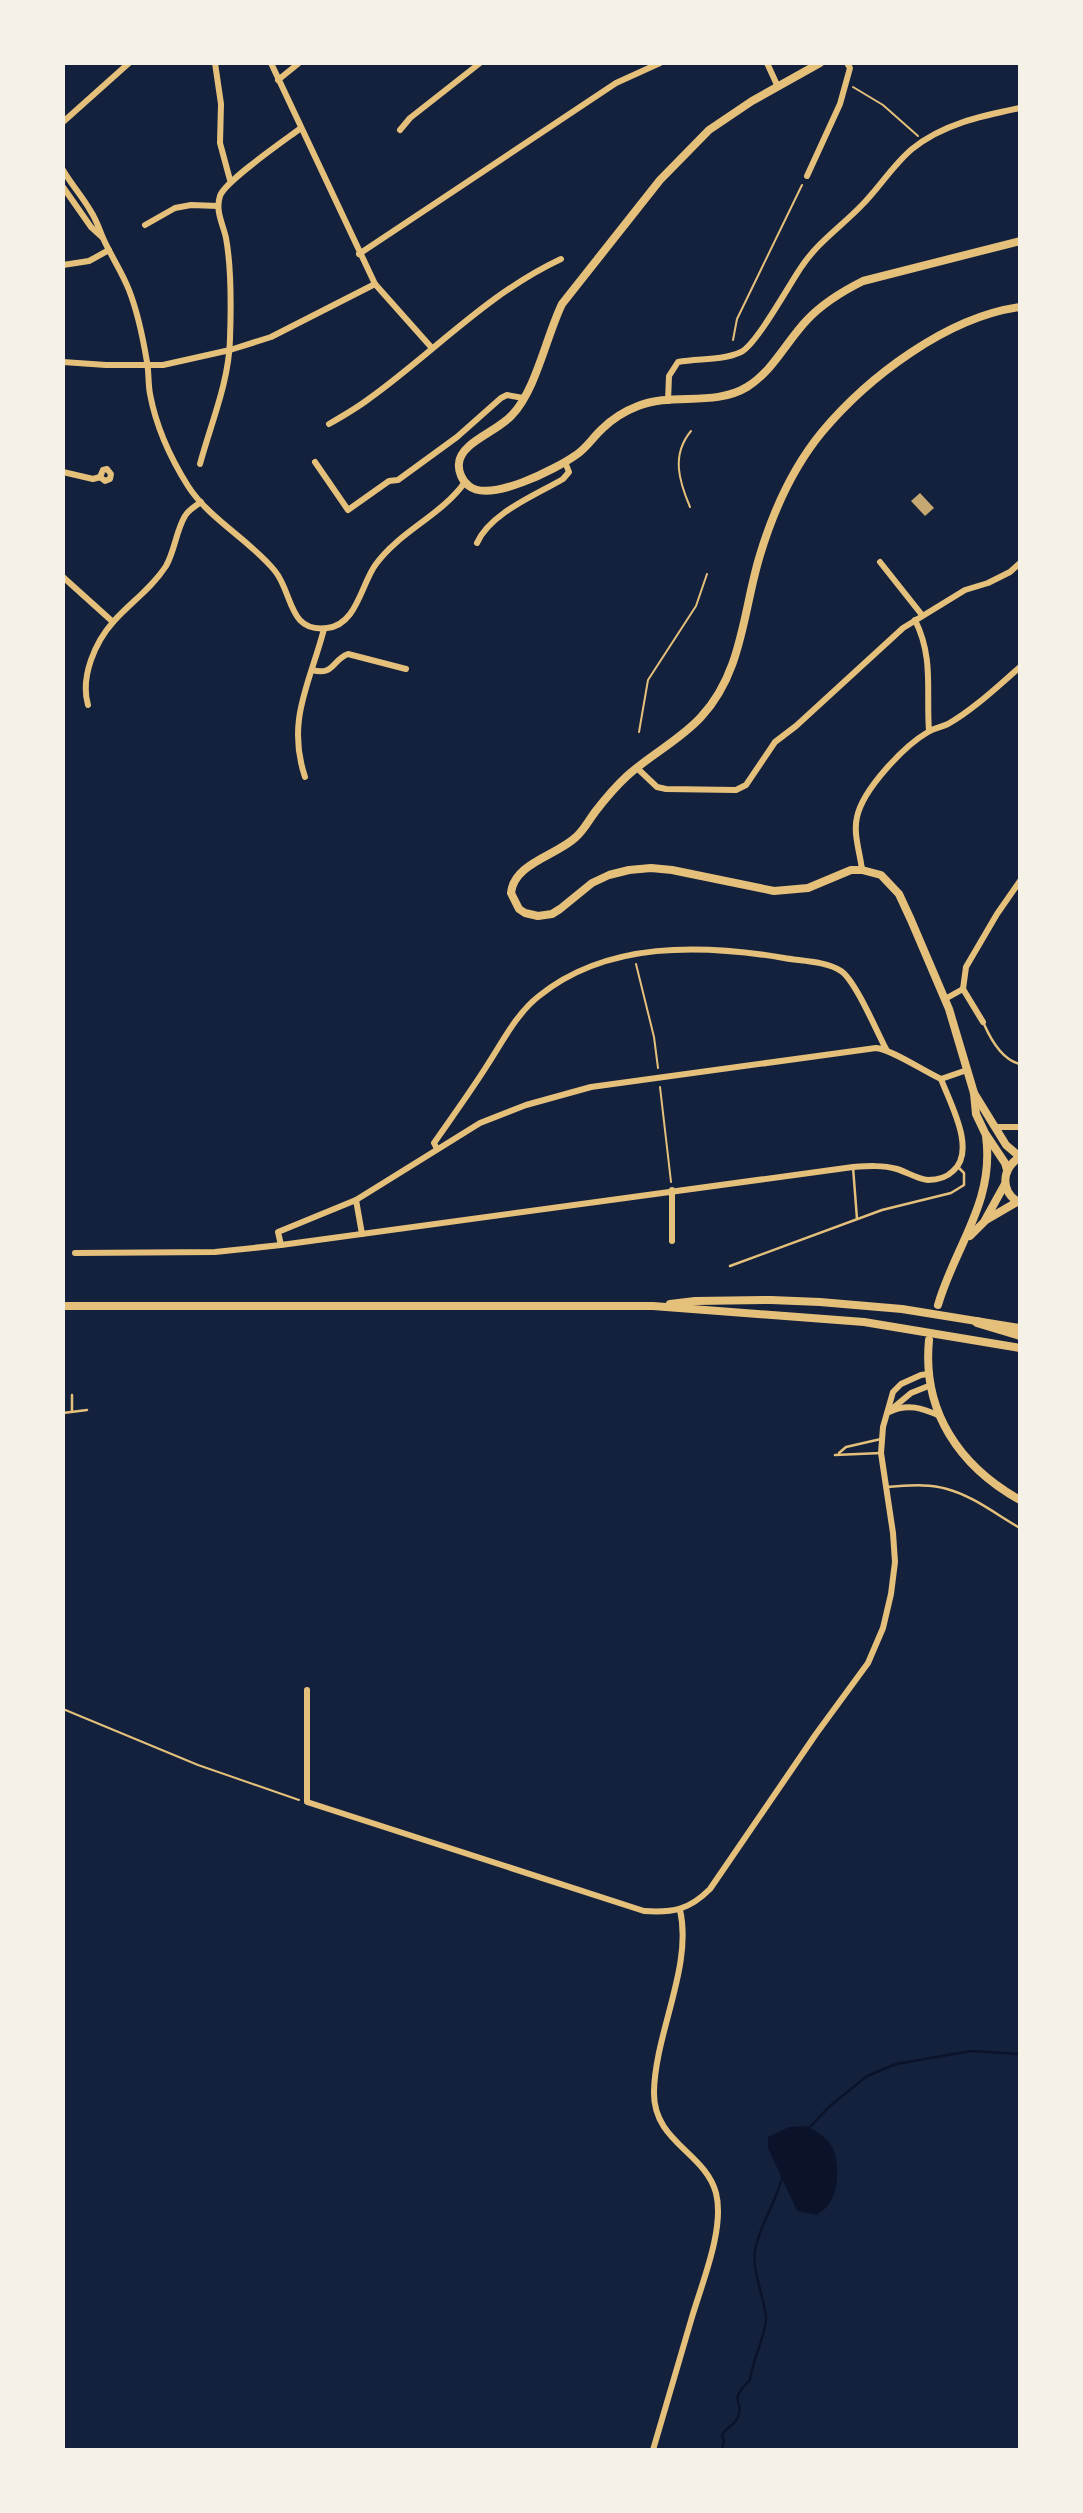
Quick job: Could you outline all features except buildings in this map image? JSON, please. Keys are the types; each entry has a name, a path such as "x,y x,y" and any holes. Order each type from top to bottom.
{"highway":[{"path":"977,1322 1020,1335"}],"main road":[{"path":"820,63 709,130 660,180 562,304 523,398 510,418 464,449 459,469 465,482 476,490 493,491 565,462 578,454 615,418 639,405 706,398 739,391 760,377 808,319 846,290 884,275 1020,242"},
{"path":"984,1222 1005,1184 1006,1163 985,1133 976,1114 974,1093 945,999 899,894 881,876 862,870 838,874 808,888 786,891 753,888 672,870 629,870 592,883 552,914 538,916 525,913 513,899 512,886 515,878 524,870 575,838 611,792 700,718 720,691 732,669 770,526 796,472 822,433 880,377 916,350 972,320 1020,307"},
{"path":"974,1093 1006,1145 1020,1157 1007,1170"},
{"path":"938,1306 945,1281 965,1241 985,1190 988,1161 985,1133"},
{"path":"965,1241 984,1222 1018,1202 1007,1191 1005,1184"},
{"path":"653,1306 695,1301 785,1300 902,1310 1020,1328"},
{"path":"63,1306 653,1306 899,1327 1020,1348"},
{"path":"929,1339 928,1374 940,1416 950,1437 973,1466 997,1486 1020,1500"}],"street":[{"path":"63,122 129,63"},
{"path":"215,63 221,104 220,143 230,180"},
{"path":"271,63 375,284 431,347"},
{"path":"278,80 299,63"},
{"path":"400,130 410,118 480,63"},
{"path":"359,254 616,83 660,63"},
{"path":"767,63 778,87"},
{"path":"807,176 840,104 850,68 847,63"},
{"path":"668,401 668,376 678,362 743,351 771,315 804,263 863,205 911,150 946,128 983,115 1020,108"},
{"path":"200,464 217,408 230,350 226,238 218,206 220,195 230,180 301,128"},
{"path":"63,170 98,223 103,239 129,290 148,365 150,394 161,431 190,489 274,570 297,618 312,627 324,629 345,621 380,558 396,541 455,496 465,482"},
{"path":"63,187 91,227 103,239"},
{"path":"145,225 175,208 191,205 218,206"},
{"path":"63,265 89,261 109,250"},
{"path":"329,424 370,398 489,302 537,270 561,259"},
{"path":"63,362 148,365 173,363 230,350 271,337 375,284"},
{"path":"315,462 348,510 389,481 398,480 501,398 507,395 523,398"},
{"path":"477,543 494,520 563,479 569,472 565,462"},
{"path":"63,472 93,479 100,477"},
{"path":"88,705 85,694 88,671 99,644 113,622 165,567 185,516 201,502"},
{"path":"880,562 922,615"},
{"path":"633,771 660,788 736,790 746,785 775,742 903,628 965,590 988,583 1010,572 1020,563"},
{"path":"63,577 113,622"},
{"path":"915,620 925,639 929,660 929,731"},
{"path":"305,777 298,752 297,732 302,694 324,629"},
{"path":"312,670 324,672 348,654 406,668"},
{"path":"862,870 856,818 873,785 895,760 929,731 947,724 989,694 1020,667"},
{"path":"983,1022 963,989 967,967 997,914 1020,881"},
{"path":"437,1149 434,1143 527,1006 572,975 618,957 668,950 708,949 769,955 834,968 846,976 855,989 886,1049"},
{"path":"945,999 963,989"},
{"path":"75,1253 215,1252 281,1245 853,1167 890,1167 927,1180 942,1178 958,1167 962,1158 963,1141 942,1079 886,1049 833,1053 591,1087 526,1105 480,1124 356,1200 278,1232 281,1245"},
{"path":"942,1079 967,1070"},
{"path":"995,1127 1020,1127"},
{"path":"672,1190 672,1241"},
{"path":"356,1200 362,1234"},
{"path":"307,1690 307,1802 644,1911 680,1910 698,1901 710,1889 868,1663 883,1628 895,1562 881,1438 889,1412 889,1400 901,1384 928,1374"},
{"path":"889,1412 911,1394 931,1385"},
{"path":"889,1412 916,1406 940,1416"},
{"path":"653,2450 712,2250 718,2207 711,2182 673,2140 655,2110 655,2074 660,2042 679,1967 683,1937 680,1910"}],"lane":[{"path":"983,1022 991,1040 1005,1057 1020,1064"},
{"path":"853,1167 858,1220"},
{"path":"730,1266 882,1210 960,1189 965,1180 964,1173 958,1167"},
{"path":"72,1395 72,1411"},
{"path":"63,1413 87,1410"},
{"path":"881,1438 846,1447 837,1454 881,1453"},
{"path":"886,1487 945,1488 972,1500 1020,1528"}],"path":[{"path":"846,83 883,105 925,141"},
{"path":"733,340 737,319 807,176"},
{"path":"690,507 678,471 681,445 691,431"},
{"path":"639,733 648,680 696,606 707,575"},
{"path":"635,961 652,1027 672,1190"},
{"path":"63,1709 198,1765 307,1802"}],"water":[{"path":"805,2126 828,2141 837,2163 837,2182 833,2198 817,2215 797,2211 768,2148 768,2137 789,2127"}],"waterway":[{"path":"807,2130 830,2106 867,2076 896,2064 971,2051 1020,2054"},
{"path":"722,2450 722,2435 738,2417 739,2393 750,2380 764,2331 766,2317 756,2272 755,2254 783,2175"}]}
